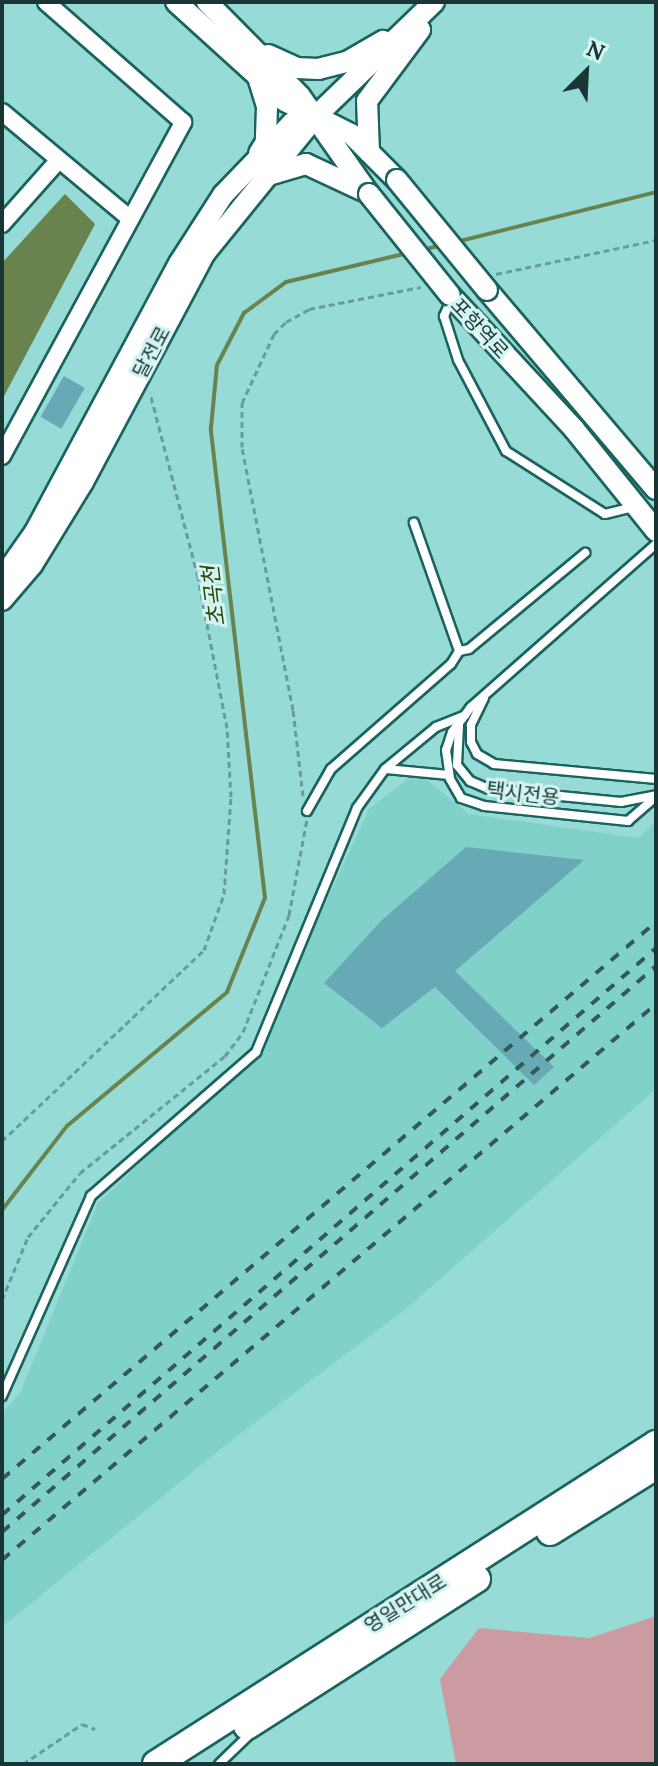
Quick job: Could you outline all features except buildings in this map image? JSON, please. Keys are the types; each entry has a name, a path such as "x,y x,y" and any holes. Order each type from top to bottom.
{"highway":[{"name":"영일만대로","path":"156,1764 656,1444"},
{"name":"영일만대로","path":"186,1764 656,1466"}],"street":[{"path":"2,456 183,122 46,2"},
{"name":"포항역로","path":"176,2 285,101 351,134 397,180 490,282 656,489"},
{"name":"포항역로","path":"207,2 263,53 316,116 369,194 446,292 638,506 656,531"},
{"path":"369,152 367,101 436,2"},
{"name":"달전로","path":"2,600 32,565 83,482 142,366 205,253 256,171 292,123 316,116 436,2"},
{"path":"263,53 297,68 318,69 347,62 410,25"},
{"path":"258,77 267,107 266,142 256,171 306,164 369,194"},
{"path":"2,112 129,218"},
{"path":"2,224 58,161"},
{"name":"달전로","path":"2,579 35,532 180,262 223,195 256,171"}],"lane":[{"path":"446,292 444,316 458,360 506,451 605,514 638,506"},
{"path":"414,523 459,651"},
{"path":"385,769 449,775 446,750 462,718 486,693 656,544"},
{"path":"307,811 331,769 451,664 459,651 469,649 585,553"},
{"path":"486,693 471,725 471,742 477,754 494,764 656,779"},
{"path":"2,1396 91,1196 256,1052 357,808 385,769 436,727 462,718"},
{"path":"462,718 457,765 470,781 489,789 621,802 656,796"},
{"name":"택시전용","path":"449,775 461,798 505,809 628,821 656,796"},
{"path":"219,1764 293,1697"}],"path":[{"path":"490,282 656,240"},
{"path":"2,1300 28,1237 70,1184 225,1056 243,1032 289,915 307,811 297,771 293,710 242,447 242,403 274,334 286,322 309,309 446,292"},
{"path":"2,1141 204,950 224,894 231,797 227,728 198,577 142,366"},
{"path":"23,1764 82,1724 95,1729"}],"shaded area":[{"path":"65,194 95,224 2,400 2,263"},
{"path":"417,772 469,814 638,838 656,822 656,1089 406,1309 232,1440 2,1627 2,1414 20,1393 98,1203 257,1052 369,809"},
{"path":"656,1616 656,1764 456,1764 440,1679 479,1628 589,1638"}],"waterway":[{"name":"초곡천","path":"456,242 656,192"},
{"name":"초곡천","path":"421,250 443,245"},
{"name":"초곡천","path":"2,1210 67,1126 227,992 265,898 211,428 217,365 244,313 286,282 408,253"}],"railway":[{"path":"2,1479 656,922"},
{"path":"2,1515 656,948"},
{"path":"2,1532 656,966"},
{"path":"2,1560 656,1004"}]}
